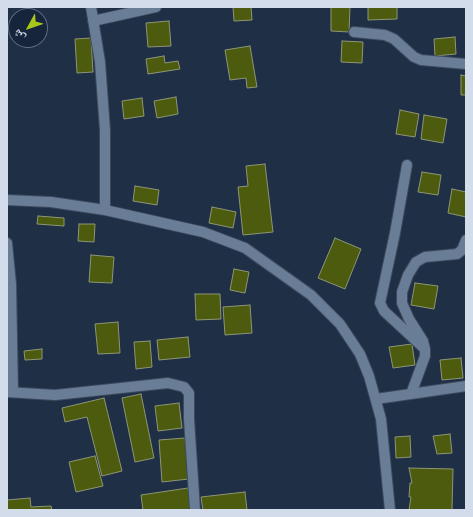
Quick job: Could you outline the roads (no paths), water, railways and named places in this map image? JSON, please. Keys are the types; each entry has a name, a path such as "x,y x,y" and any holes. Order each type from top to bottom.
{"street":[{"path":"91,7 100,62 105,130 105,210"},
{"path":"93,21 156,7"},
{"path":"354,32 385,35 394,39 414,57 421,60 466,64"},
{"path":"406,165 380,303 384,311 425,350"},
{"path":"7,200 50,202 105,210 203,232 245,248 285,275 311,295 340,324 360,354 376,399 381,419 390,510"},
{"path":"411,394 425,356 425,350 423,341 409,319 402,303 402,292 408,275 416,262 426,257 457,254 462,250 466,240"},
{"path":"7,243 10,392 55,396 168,383 184,387 189,393 189,420 195,510"},
{"path":"376,399 466,386"}]}
